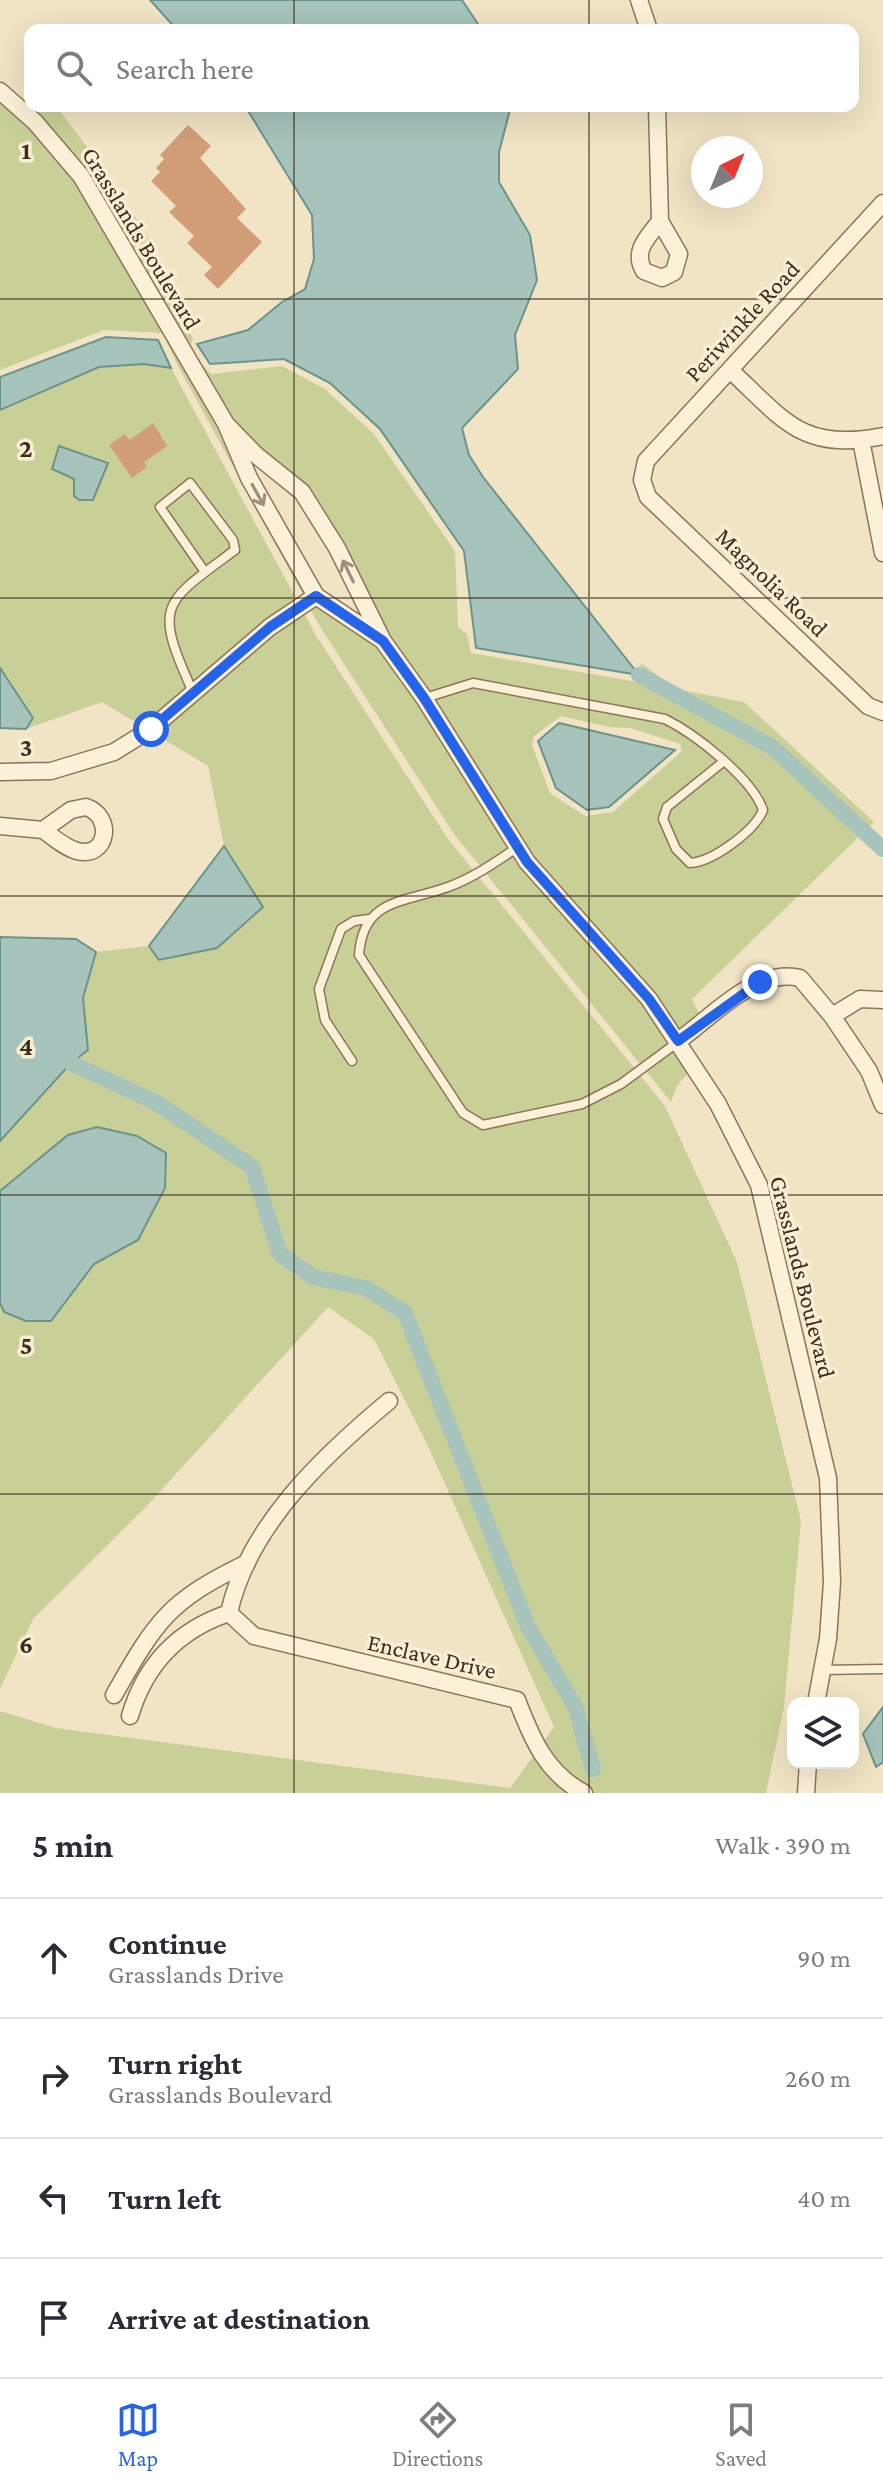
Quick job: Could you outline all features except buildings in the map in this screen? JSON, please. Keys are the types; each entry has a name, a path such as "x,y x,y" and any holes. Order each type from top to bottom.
{"street":[{"path":"639,0 647,24"},
{"name":"Grasslands Boulevard","path":"0,91 35,122 81,176 226,424 249,478 316,596 383,641"},
{"path":"657,112 660,221"},
{"name":"Periwinkle Road","path":"642,476 646,461 883,203"},
{"path":"730,370 804,434 826,442 883,436"},
{"name":"Grasslands Boulevard","path":"226,424 256,455 302,492 337,548 383,641 424,698 518,847 565,907 649,999 718,1104 759,1185 828,1478 832,1532 828,1639 817,1697"},
{"path":"861,440 883,553"},
{"name":"Magnolia Road","path":"642,476 648,497 868,706 883,712"},
{"path":"0,772 51,771 114,752 151,729 192,690 270,627 316,596"},
{"path":"0,826 43,830"},
{"path":"678,1041 754,986 776,975 800,978 832,1016 869,1071 883,1105"},
{"path":"832,1016 860,999 883,1000"},
{"path":"130,1716 140,1688 165,1651 201,1624 229,1613 235,1587 259,1540 295,1492 339,1443 389,1401"},
{"path":"114,1695 147,1636 165,1613 203,1586 247,1563"},
{"name":"Enclave Drive","path":"229,1613 254,1636 517,1700 535,1746 563,1782 584,1793"},
{"path":"806,1793 808,1769"}],"lane":[{"path":"192,690 173,650 168,613 176,596 235,550 233,540 190,483 160,507 205,572"},
{"path":"424,698 473,683 650,715 684,728 723,762 752,789 763,810 759,822 702,863 690,863 676,849 663,819 667,807 723,762"},
{"path":"518,847 449,887 389,904 369,919 360,937 359,955 463,1113 483,1125 582,1104 621,1084 678,1041"},
{"path":"352,1061 325,1020 319,989 341,929 354,921 369,919"},
{"path":"822,1670 883,1669"}],"green space":[{"path":"0,102 29,128 74,181 215,423 242,483 305,594 303,595 177,364 164,336 161,333 104,330 0,370"},
{"path":"36,112 61,112 115,184 151,243 193,339 190,346 88,171"},
{"path":"200,362 211,374 282,366 325,389 374,434 455,551 458,627 467,634 471,653 637,682 646,674 638,661 676,689 744,702 874,822 692,999 700,1015 680,1030 656,993 534,856 431,693 389,635 344,544 309,487 262,449 233,419","holes":["561,716 609,727 630,728 680,744 682,751 613,812 585,816 550,793 532,745 534,736"]},
{"path":"144,364 171,368 317,637 448,839 665,1106 737,1262 801,1521 784,1707 766,1793 0,1793 0,1711 56,1728 510,1788 554,1727 427,1444 374,1339 328,1307 146,1507 33,1619 0,1689 0,1141 71,1063 88,1050 83,998 96,952 149,946 160,960 262,907 224,846 208,766 102,702 26,729 0,728 0,410 99,367"},
{"path":"315,606 376,647 417,703 521,867 642,1004 688,1073 677,1086 671,1102 454,834 324,633 310,609"}],"water":[{"path":"150,0 462,0 478,24 172,24"},
{"path":"249,112 509,112 499,152 499,182 530,235 537,280 515,335 518,369 462,428 469,455 483,477 639,675 476,648 464,551 380,429 330,383 284,359 210,364 197,344 248,330 282,302 305,289 314,259 312,215"},
{"path":"106,337 158,340 171,368 144,364 99,367 0,410 0,377"},
{"path":"59,446 108,463 93,500 79,500 74,496 74,479 52,469"},
{"path":"0,668 33,718 26,729 0,728"},
{"path":"559,723 675,750 609,807 587,810 556,788 538,741"},
{"path":"224,846 263,907 217,948 159,960 149,946"},
{"path":"0,937 76,939 96,952 83,998 88,1050 71,1063 0,1141"},
{"path":"97,1127 137,1136 166,1153 165,1188 138,1240 94,1264 51,1321 26,1321 4,1312 0,1303 0,1191 68,1135"},
{"path":"883,1707 883,1762 876,1767 863,1734"}],"waterway":[{"path":"639,675 772,747 883,849"},
{"path":"71,1063 157,1103 252,1167 280,1254 313,1277 366,1288 405,1313 528,1627 575,1706 593,1769"}],"route":[{"path":"151,729 195,688 270,627 316,596 383,641 424,698 527,862 649,999 678,1041 760,982"}]}
